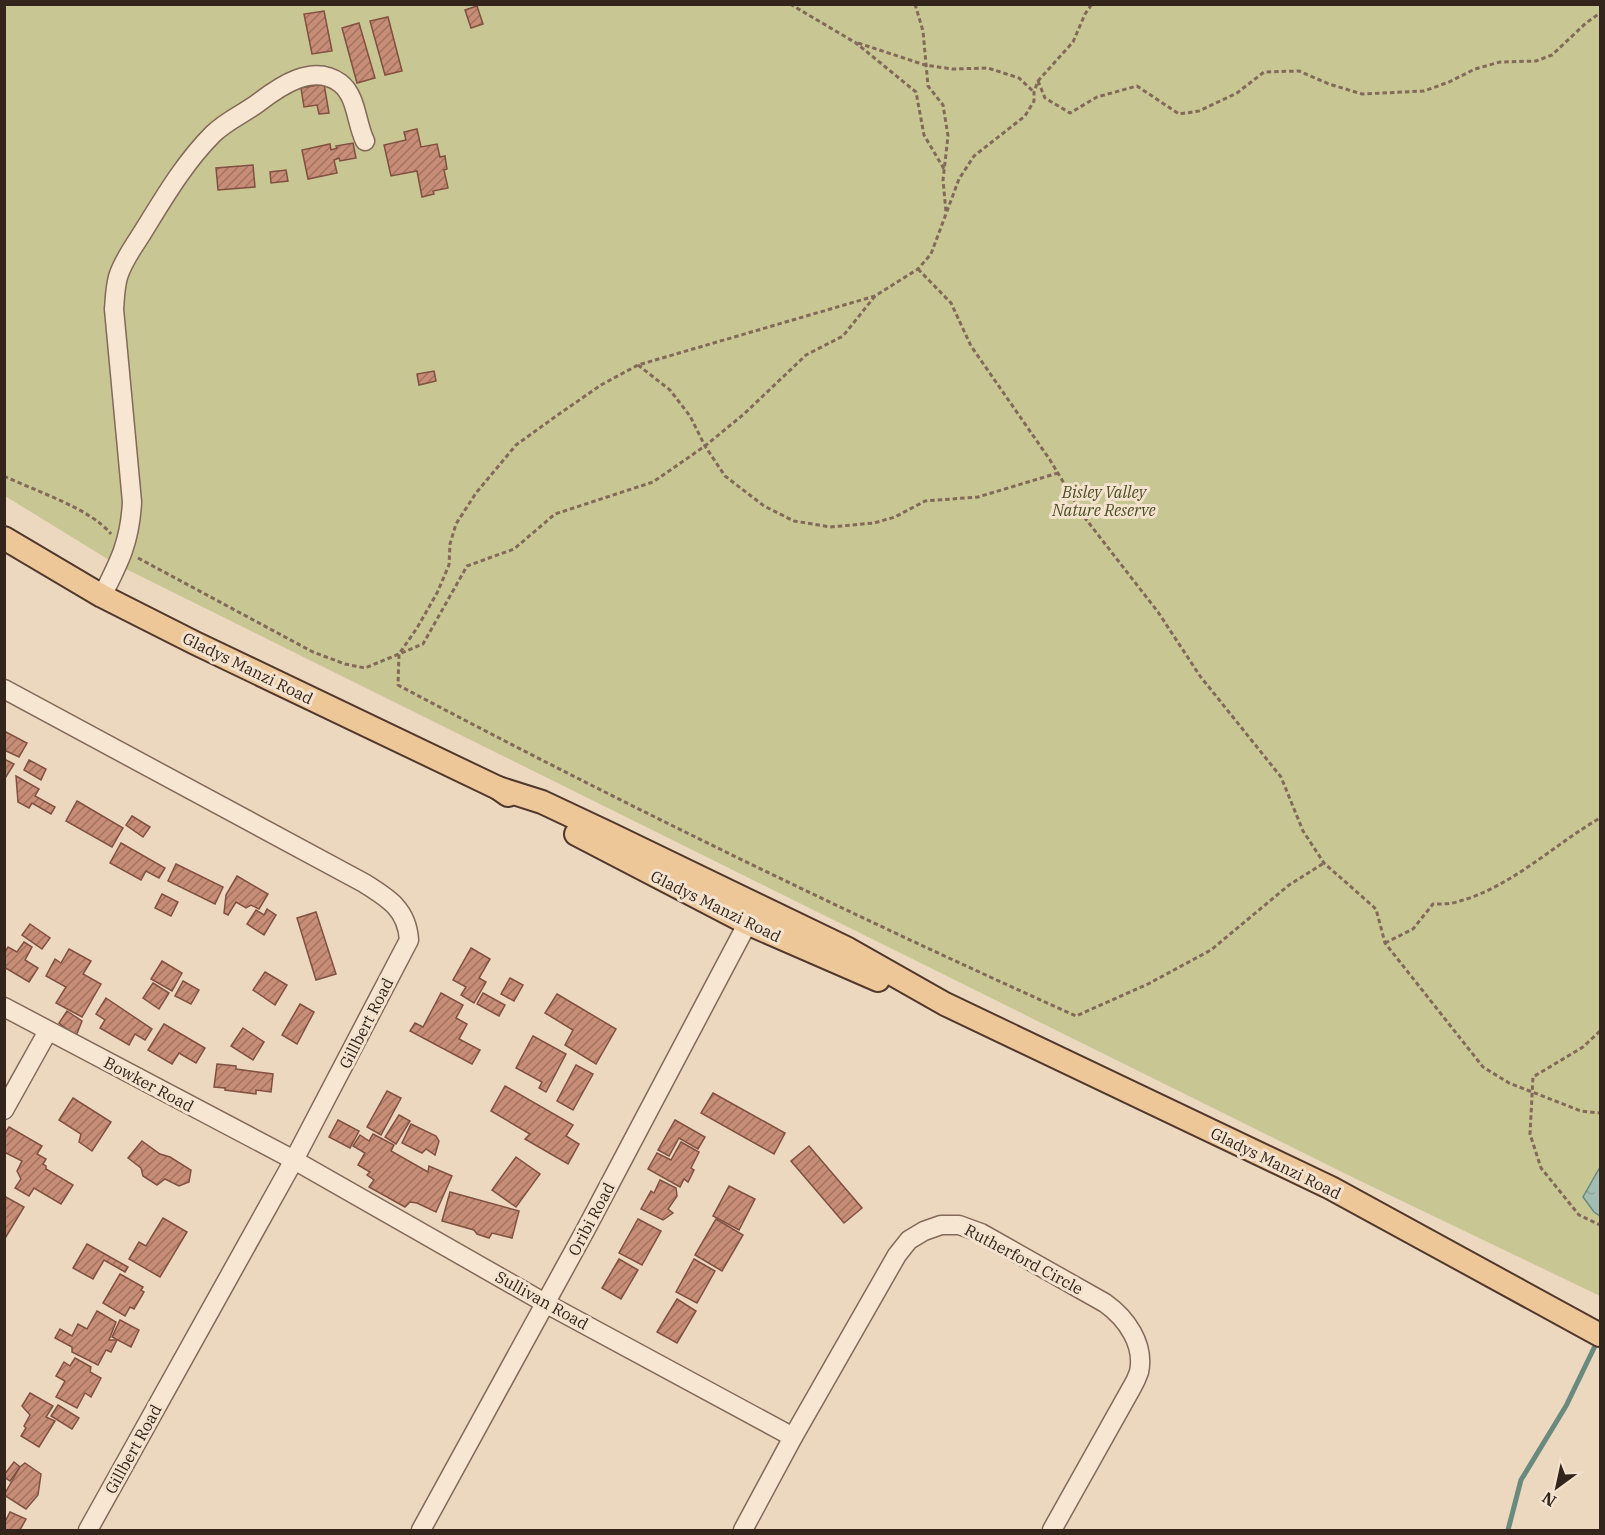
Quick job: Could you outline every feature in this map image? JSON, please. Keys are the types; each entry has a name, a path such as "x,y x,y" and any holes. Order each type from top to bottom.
{"main road":[{"name":"Gladys Manzi Road","path":"4,538 102,596 195,643 498,788 542,802 752,914 857,955 945,1004 1331,1188 1600,1335"}],"street":[{"path":"102,596 124,551 131,528 132,502 114,309 116,287 124,263 162,200 194,154 214,132 285,84 312,76 327,76 341,84 350,95 365,141"},
{"name":"Gillbert Road","path":"4,689 364,883 382,894 402,914 408,927 409,940 294,1160 88,1530"},
{"name":"Oribi Road","path":"421,1530 546,1303 752,914"},
{"name":"Bowker Road","path":"4,1007 294,1160"},
{"path":"4,1110 48,1031"},
{"name":"Sullivan Road","path":"294,1160 546,1303 793,1437"},
{"name":"Rutherford Circle","path":"743,1530 793,1437 897,1255 909,1240 941,1225 959,1225 981,1233 1105,1303 1123,1318 1138,1346 1140,1361 1131,1389 1052,1530"}],"path":[{"path":"790,4 856,43 916,92 924,135 944,169"},
{"path":"915,4 923,31 927,86 943,105 948,136 943,180 946,213"},
{"path":"1092,4 1073,42 1038,81 1034,101 1025,116 974,156 959,179 931,254 918,269 875,296 638,365 601,385 516,446 476,493 456,524 450,544 449,565 437,593 399,654 398,685 484,731 734,855 968,968 1076,1016 1148,984 1210,950 1289,885 1324,863"},
{"path":"1038,81 1045,98 1070,113 1097,98 1137,86 1179,114 1199,111 1237,93 1264,72 1299,71 1329,84 1362,94 1424,91 1475,69 1500,62 1536,61 1552,55 1600,13"},
{"path":"856,43 925,65 952,69 988,68 1019,78 1034,92"},
{"path":"918,269 951,303 971,346 1058,473 1085,518 1158,612 1200,676 1281,777 1303,831 1324,863 1376,909 1385,943 1483,1067 1509,1083 1581,1111 1600,1113"},
{"path":"4,476 69,505 106,528 124,551 313,652 345,664 365,668 423,644 467,566 513,549 555,514 653,482 705,446 744,414 806,355 843,336 875,296"},
{"path":"638,365 670,390 690,416 705,446 725,477 764,506 794,521 830,527 874,523 895,517 925,501 978,497 1058,473"},
{"path":"1385,943 1413,929 1432,904 1459,902 1491,890 1513,878 1573,834 1600,818"},
{"path":"1600,1031 1583,1047 1533,1077 1530,1134 1541,1168 1580,1215 1600,1225"}],"green space":[{"name":"Bisley Valley Nature Reserve","path":"4,5 1600,5 1600,1296 1354,1178 114,563 5,496"}],"water":[{"path":"1600,1167 1600,1216 1594,1212 1583,1197"}],"building":[{"path":"477,6 483,24 471,28 465,10"},
{"path":"324,11 332,51 312,54 304,14"},
{"path":"388,17 402,71 385,75 370,21"},
{"path":"359,23 375,78 357,83 342,28"},
{"path":"324,84 329,113 319,114 317,105 304,107 301,88"},
{"path":"417,129 421,147 437,144 440,157 445,156 447,169 444,170 448,188 433,191 434,194 422,197 417,171 391,176 384,145 406,140 404,132"},
{"path":"353,143 356,158 334,160 337,173 308,179 302,150 330,144 331,150 337,148 336,146"},
{"path":"253,165 255,187 218,190 216,168"},
{"path":"286,170 288,181 271,183 270,172"},
{"path":"434,371 436,381 419,385 417,374"},
{"path":"4,731 27,743 19,757 4,750"},
{"path":"4,759 14,764 4,780"},
{"path":"29,760 46,769 41,780 24,770"},
{"path":"16,776 39,789 35,796 55,807 51,814 32,803 29,808 18,802"},
{"path":"77,801 123,828 112,847 66,821"},
{"path":"132,816 150,827 143,837 126,825"},
{"path":"121,843 165,868 159,878 146,871 141,880 110,863"},
{"path":"176,864 223,887 215,904 168,881"},
{"path":"237,876 268,894 259,909 251,905 246,908 236,902 228,915 224,913 226,895"},
{"path":"162,894 178,902 171,916 155,908"},
{"path":"267,909 276,915 264,935 247,924 256,910 264,915"},
{"path":"316,912 336,974 316,980 297,918"},
{"path":"30,924 50,938 42,949 22,935"},
{"path":"24,942 32,947 25,960 38,968 29,982 4,967 4,954 8,947 17,952"},
{"path":"471,948 490,959 479,978 486,982 474,1003 461,995 466,987 453,980"},
{"path":"69,949 91,961 83,974 101,984 82,1017 56,1003 66,987 46,976 55,959 61,963"},
{"path":"162,961 182,973 172,991 151,979"},
{"path":"265,972 287,985 275,1005 253,990"},
{"path":"510,978 523,985 514,1001 501,994"},
{"path":"183,981 199,990 191,1004 175,996"},
{"path":"153,983 169,993 159,1009 143,998"},
{"path":"441,993 463,1005 456,1018 467,1024 459,1039 480,1050 472,1064 410,1031 415,1023 423,1027"},
{"path":"483,993 505,1005 499,1016 477,1004"},
{"path":"557,994 616,1029 596,1064 565,1045 573,1030 545,1013"},
{"path":"106,998 152,1029 145,1040 135,1034 129,1045 100,1028 105,1020 96,1014"},
{"path":"300,1004 314,1012 297,1044 282,1035"},
{"path":"67,1011 82,1021 76,1036 59,1023"},
{"path":"164,1024 205,1048 196,1063 179,1053 172,1064 148,1050"},
{"path":"243,1028 264,1042 253,1060 231,1046"},
{"path":"533,1036 566,1054 546,1092 539,1088 542,1082 516,1068"},
{"path":"217,1064 273,1074 271,1092 256,1090 256,1094 214,1087"},
{"path":"576,1065 593,1074 573,1110 557,1101"},
{"path":"505,1086 573,1125 566,1136 579,1144 568,1164 525,1139 530,1134 491,1111"},
{"path":"387,1091 401,1098 381,1135 367,1127"},
{"path":"713,1093 785,1133 774,1154 701,1113"},
{"path":"73,1098 111,1122 92,1151 79,1142 81,1134 59,1120"},
{"path":"399,1115 410,1121 396,1144 385,1137"},
{"path":"338,1120 359,1131 350,1148 329,1137"},
{"path":"675,1120 705,1137 698,1149 679,1138 669,1156 658,1150"},
{"path":"411,1124 436,1136 439,1141 435,1155 426,1149 422,1153 402,1143"},
{"path":"9,1127 42,1146 37,1154 46,1159 43,1164 46,1169 73,1185 61,1204 34,1188 29,1196 15,1188 21,1179 17,1171 22,1161 4,1152 4,1135"},
{"path":"373,1134 394,1145 391,1151 428,1172 429,1166 452,1176 436,1212 417,1203 410,1202 405,1207 369,1187 374,1180 367,1175 370,1172 358,1165 365,1153 353,1146 360,1135 369,1141"},
{"path":"142,1141 160,1154 170,1157 191,1170 189,1182 179,1186 165,1179 157,1185 143,1176 141,1168 128,1158"},
{"path":"681,1142 699,1152 691,1168 694,1170 688,1182 684,1179 680,1187 648,1169 657,1153 671,1160"},
{"path":"809,1146 862,1208 844,1223 791,1161"},
{"path":"516,1157 540,1174 516,1207 492,1190"},
{"path":"660,1180 676,1188 677,1196 668,1209 673,1213 663,1220 641,1209 651,1191 654,1193"},
{"path":"729,1186 755,1199 739,1230 713,1216"},
{"path":"450,1192 519,1211 512,1238 492,1233 489,1238 477,1234 474,1230 442,1221"},
{"path":"4,1196 24,1207 4,1240"},
{"path":"163,1218 187,1232 160,1277 129,1259 139,1242 146,1246"},
{"path":"638,1219 661,1231 642,1265 619,1253"},
{"path":"716,1219 743,1235 722,1271 695,1255"},
{"path":"87,1244 128,1267 125,1272 104,1260 93,1279 73,1268"},
{"path":"619,1259 638,1270 621,1299 602,1288"},
{"path":"694,1259 715,1271 697,1303 676,1292"},
{"path":"120,1274 143,1287 141,1290 144,1292 134,1309 130,1307 125,1316 103,1303"},
{"path":"677,1299 696,1311 677,1343 657,1332"},
{"path":"97,1311 116,1322 109,1340 117,1340 111,1352 106,1350 98,1365 72,1352 72,1347 55,1338 60,1329 72,1336 78,1324 87,1329"},
{"path":"120,1320 139,1330 131,1347 112,1337"},
{"path":"75,1358 91,1367 90,1372 101,1378 91,1397 85,1393 77,1408 56,1397 65,1381 56,1376 64,1362 70,1366"},
{"path":"30,1393 53,1406 46,1417 55,1421 39,1447 21,1436 30,1415 22,1406"},
{"path":"58,1405 79,1418 72,1429 51,1416"},
{"path":"14,1462 20,1467 10,1481 4,1475"},
{"path":"25,1463 41,1474 38,1495 26,1509 4,1495 20,1467"},
{"path":"10,1512 26,1519 20,1530 4,1530 4,1524"}],"waterway":[{"path":"1508,1530 1521,1480 1566,1406 1594,1348"}]}
